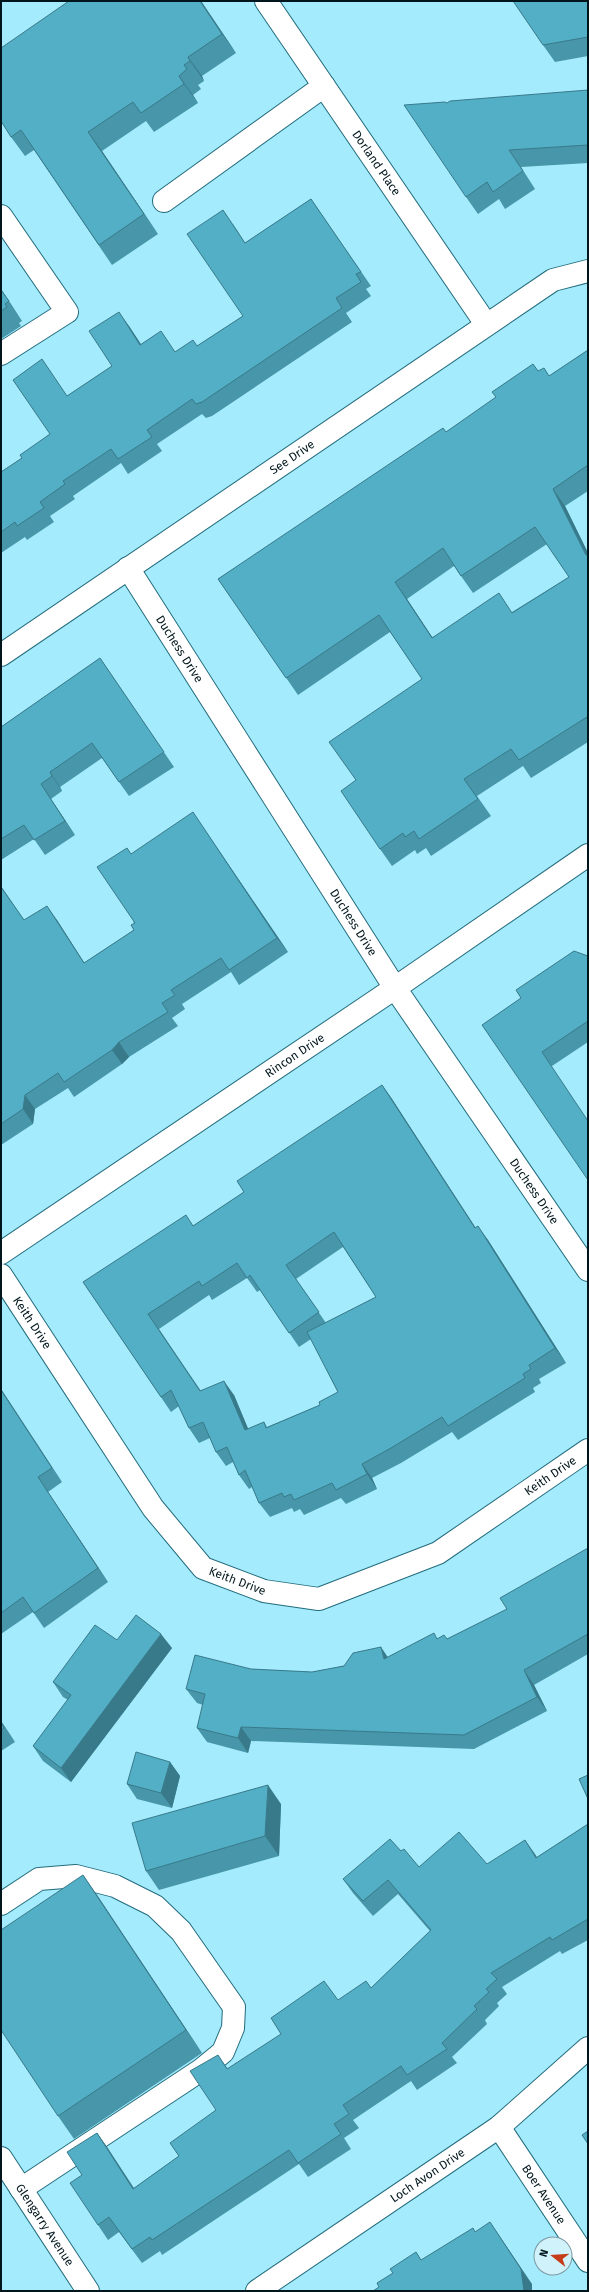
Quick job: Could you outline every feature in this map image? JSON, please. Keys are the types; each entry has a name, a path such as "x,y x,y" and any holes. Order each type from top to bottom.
{"street":[{"name":"Dorland Place","path":"266,1 486,324"},
{"path":"164,201 324,86"},
{"path":"1,216 67,312 1,354"},
{"name":"See Drive","path":"1,655 486,324 553,280 588,271"},
{"name":"Duchess Drive","path":"128,568 395,988 588,1270"},
{"name":"Rincon Drive","path":"1,1253 395,988 588,855"},
{"name":"Keith Drive","path":"1,1275 153,1508 203,1568 264,1591 319,1599 438,1553 588,1450"},
{"path":"1,1904 39,1879 76,1876 115,1886 155,1906 181,1931 234,2008 233,2028 223,2052 201,2070 21,2189"},
{"name":"Loch Avon Drive","path":"257,2291 499,2127 588,2048"},
{"name":"Boer Avenue","path":"499,2127 588,2261"},
{"name":"Glengarry Avenue","path":"2,2163 21,2189 88,2291"}],"building":[{"path":"69,1 200,1 222,34 188,57 190,61 184,65 187,69 179,76 184,84 141,113 133,102 88,132 144,214 99,245 21,130 11,137 1,121 1,48"},
{"path":"513,1 588,1 588,37 543,45"},
{"path":"588,90 588,145 509,150 523,171 493,192 487,182 466,197 404,105 447,103 450,101"},
{"path":"311,199 361,272 356,274 361,282 336,298 342,308 202,402 196,404 192,399 147,430 152,437 118,459 111,449 63,481 65,484 40,502 44,508 17,526 15,522 1,532 1,472 22,458 20,455 50,434 13,380 42,359 67,396 112,366 89,331 119,312 140,345 161,331 175,352 193,340 197,346 243,316 187,234 223,210 245,243"},
{"path":"1,290 9,301 5,304 7,307 1,311"},
{"path":"588,350 588,465 553,489 586,555 588,554 588,718 587,717 519,760 511,749 464,779 478,799 419,839 414,831 405,837 403,833 380,849 341,791 356,780 329,742 422,679 379,615 286,678 218,579 443,428 446,432 496,397 492,392 533,364 538,371 544,368 549,376","holes":["535,527 569,577 512,613 499,593 432,638 395,582 443,548 461,576"]},
{"path":"100,658 164,752 119,782 92,743 50,772 52,776 41,784 65,821 34,840 24,825 1,839 1,727"},
{"path":"193,812 277,938 229,970 221,958 171,990 175,995 162,1003 168,1012 119,1042 112,1050 64,1082 58,1073 25,1095 23,1109 1,1124 1,887 24,920 47,906 84,963 134,930 131,925 135,923 97,867 127,848 131,854"},
{"path":"574,951 588,956 588,1021 542,1052 588,1121 588,1180 482,1025 521,998 516,990"},
{"path":"382,1085 475,1228 478,1226 555,1348 529,1365 531,1369 523,1374 525,1378 448,1426 442,1417 362,1464 367,1474 336,1490 332,1483 294,1500 291,1494 284,1497 282,1493 259,1503 245,1470 239,1475 227,1447 216,1452 203,1422 189,1428 171,1390 161,1397 83,1282 186,1215 193,1226 244,1192 237,1181","holes":["334,1232 376,1297 307,1332 338,1392 319,1402 320,1405 266,1428 264,1422 245,1430 224,1381 200,1391 148,1314 199,1281 202,1286 237,1263 247,1278 250,1275 289,1333 319,1312 286,1265"]},
{"path":"1,1390 52,1468 38,1477 98,1568 34,1613 23,1597 1,1613"},
{"path":"588,1548 588,1634 524,1670 537,1697 464,1735 241,1727 238,1738 197,1728 205,1694 186,1689 195,1655 251,1669 312,1672 344,1666 353,1653 381,1647 384,1659 434,1633 437,1639 444,1635 447,1639 507,1609 500,1598"},
{"path":"136,1615 161,1634 61,1768 33,1746 71,1695 53,1682 95,1625 117,1640"},
{"path":"1,1722 4,1728 1,1730"},
{"path":"136,1752 170,1762 161,1793 127,1784"},
{"path":"588,1775 588,1799 579,1779"},
{"path":"268,1785 265,1836 146,1871 132,1823"},
{"path":"588,1824 588,1919 552,1940 550,1937 491,1973 497,1979 486,1989 489,1992 474,2006 477,2009 442,2043 447,2049 407,2075 401,2066 343,2105 349,2114 334,2124 341,2134 298,2163 289,2150 152,2240 150,2237 132,2249 109,2217 98,2225 70,2183 82,2175 67,2152 97,2133 133,2189 179,2156 170,2143 216,2110 190,2071 218,2055 227,2069 281,2034 271,2018 324,1981 338,2000 366,1981 371,1988 431,1930 388,1880 363,1901 343,1879 390,1839 401,1851 404,1849 419,1867 459,1832 487,1864 525,1840 536,1858"},
{"path":"83,1875 186,2030 58,2116 1,2030 1,1930"},
{"path":"588,2131 588,2144 582,2135"},
{"path":"490,2222 521,2269 524,2291 373,2291 379,2287 377,2283 393,2273 390,2269 416,2252 421,2260 473,2228 475,2232"}]}
